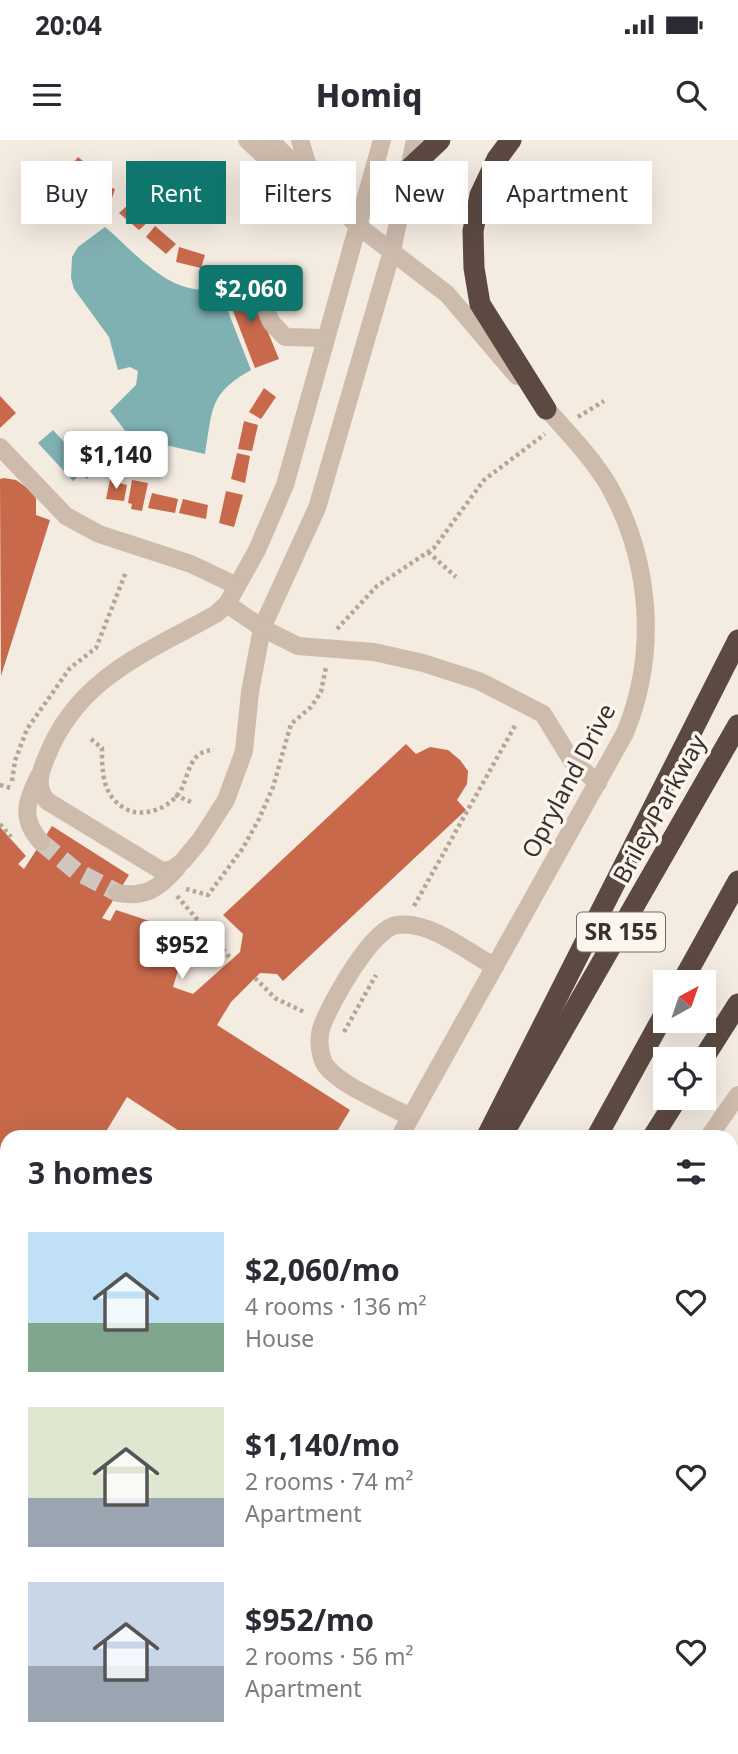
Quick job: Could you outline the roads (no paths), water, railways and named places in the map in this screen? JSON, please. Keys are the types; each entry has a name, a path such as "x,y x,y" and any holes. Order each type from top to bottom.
{"highway":[{"path":"418,161 440,140"},
{"path":"511,140 497,159 480,195 473,231 474,268 480,303 546,409"},
{"path":"490,1130 738,640"},
{"name":"Briley Parkway","path":"506,1130 738,725"},
{"name":"SR 155","path":"689,970 738,881"},
{"path":"710,1047 738,1003"},
{"path":"600,1130 654,1033"},
{"path":"657,1130 670,1110"}],"lane":[{"path":"247,140 270,161"},
{"path":"270,140 293,161"},
{"path":"282,140 299,161"},
{"path":"300,140 307,161"},
{"path":"41,842 29,828 28,803 57,730 98,684 136,654 222,609 237,586 285,485 382,140"},
{"path":"411,161 415,140"},
{"path":"118,893 135,896 149,892 183,861 226,800 244,751 250,692 262,628 317,508 398,224"},
{"name":"Opryland Drive","path":"357,225 447,294 608,484 626,520 639,563 646,634 644,675 625,733 404,1130"},
{"path":"252,278 271,322 285,337 326,338"},
{"path":"0,447 66,516 99,534 191,564 237,586"},
{"path":"222,609 298,646 374,652 423,663 479,681 543,713 572,761 598,783"},
{"path":"41,771 41,794 70,816 162,871 183,861"},
{"path":"411,1117 336,1075 325,1064 319,1048 321,1027 365,949 382,930 397,925 415,926 495,967"},
{"path":"714,1130 738,1095"}],"water":[{"path":"105,227 142,261 171,281 202,289 218,286 251,370 227,387 215,404 205,454 130,437 110,411 136,385 138,371 130,367 118,370 109,337 74,289 71,278 72,257 78,247"},
{"path":"53,430 93,473 87,479 81,474 73,481 38,443"}],"tunnel":[{"path":"41,842 76,871 118,893"}]}
